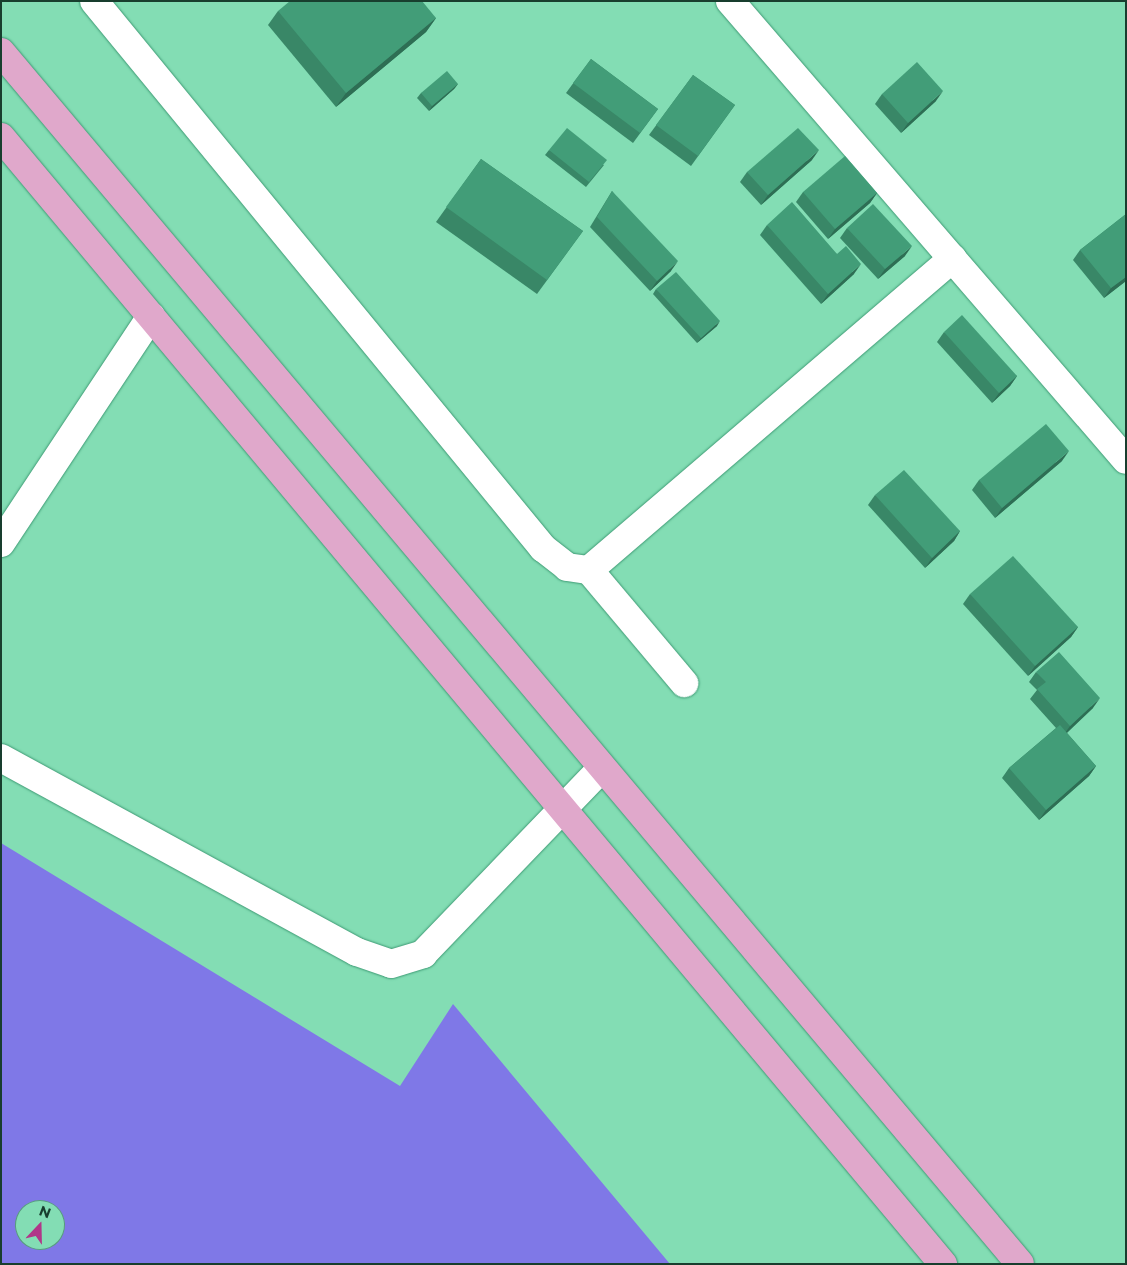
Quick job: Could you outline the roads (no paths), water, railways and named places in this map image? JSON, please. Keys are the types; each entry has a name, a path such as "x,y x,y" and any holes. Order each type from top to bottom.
{"main road":[{"path":"1,52 1020,1264"},
{"path":"1,137 943,1264"}],"street":[{"path":"94,1 543,548 567,567 589,570 684,683"},
{"path":"730,1 1126,460"},
{"path":"589,570 953,258"},
{"path":"1,543 151,316"},
{"path":"1,758 357,952 391,964 423,954 562,808 602,769"}]}
